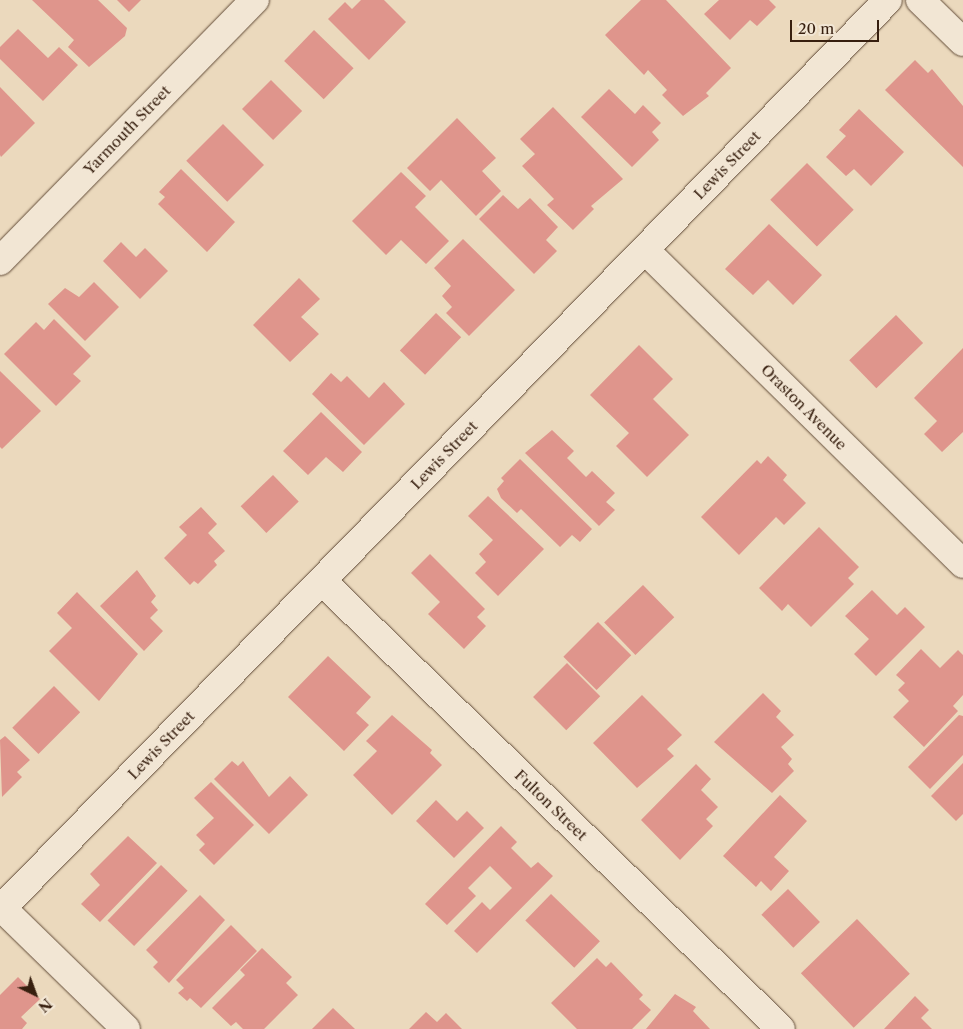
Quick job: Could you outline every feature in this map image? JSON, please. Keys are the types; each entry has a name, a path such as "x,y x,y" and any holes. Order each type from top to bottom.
{"street":[{"name":"Yarmouth Street","path":"0,261 255,0"},
{"name":"Lewis Street","path":"1,909 888,0"},
{"path":"920,0 963,42"},
{"name":"Oraston Avenue","path":"645,250 963,564"},
{"name":"Fulton Street","path":"322,581 781,1029"},
{"path":"1,909 126,1029"}],"building":[{"path":"32,0 98,0 127,28 125,36 89,67 68,47 74,40"},
{"path":"117,0 141,0 129,12"},
{"path":"361,0 384,0 406,22 369,60 328,19 345,2 352,9"},
{"path":"641,0 666,0 731,68 706,93 709,96 683,116 662,95 667,90 648,70 644,75 605,35"},
{"path":"719,0 769,0 776,7 757,26 750,20 730,40 704,14"},
{"path":"18,29 48,58 59,47 78,65 43,101 0,59 0,47"},
{"path":"314,30 354,68 324,99 284,61"},
{"path":"915,60 928,73 932,69 963,106 963,167 885,90"},
{"path":"271,80 302,111 273,140 242,109"},
{"path":"0,87 35,123 1,157 0,155"},
{"path":"609,89 635,114 643,105 661,123 652,132 659,140 632,167 581,117"},
{"path":"553,107 623,179 591,206 594,209 573,230 547,205 554,199 522,166 535,154 520,139"},
{"path":"859,109 904,152 871,186 854,169 846,176 826,157 846,136 839,130"},
{"path":"457,118 496,158 482,171 501,191 476,216 441,180 430,191 407,168"},
{"path":"223,124 264,165 227,202 186,161"},
{"path":"807,163 854,210 817,246 770,200"},
{"path":"181,169 235,222 207,252 158,204 165,197 159,192"},
{"path":"401,172 426,196 415,207 449,241 426,264 401,240 386,255 352,221"},
{"path":"503,195 518,209 530,198 558,227 546,240 557,251 534,274 479,219"},
{"path":"769,224 822,275 793,305 768,280 753,295 725,269"},
{"path":"463,239 515,290 469,336 446,313 452,307 442,296 451,286 434,268"},
{"path":"121,242 136,257 145,248 168,271 140,299 103,261"},
{"path":"299,278 320,299 301,317 319,334 290,362 253,325"},
{"path":"94,282 119,307 85,341 48,304 65,288 79,297"},
{"path":"436,313 461,337 425,375 400,350"},
{"path":"896,315 923,343 876,388 849,360"},
{"path":"54,319 91,356 73,374 81,381 56,406 4,354 36,322 44,330"},
{"path":"639,345 673,379 653,399 689,435 647,477 616,446 629,433 590,395"},
{"path":"963,348 963,432 942,452 924,434 937,421 914,398"},
{"path":"0,371 41,411 2,449 0,447"},
{"path":"331,373 341,382 347,376 369,398 384,382 405,404 364,445 312,394"},
{"path":"321,412 362,452 343,472 326,457 308,475 283,451"},
{"path":"552,430 574,451 567,458 586,477 592,471 615,493 606,502 615,510 599,526 525,453"},
{"path":"768,456 787,475 783,480 806,503 784,525 776,517 739,555 701,517 757,460 761,464"},
{"path":"520,459 592,529 580,542 572,535 560,547 521,509 517,513 501,498 497,489 504,481 501,478"},
{"path":"273,475 299,502 266,533 241,506"},
{"path":"488,496 544,549 498,596 475,573 486,562 479,554 493,540 468,516"},
{"path":"201,507 217,524 208,533 225,551 214,561 217,565 198,584 194,581 190,585 164,558 187,535 179,527"},
{"path":"819,527 859,567 848,578 854,584 811,627 788,604 782,611 759,588"},
{"path":"430,554 485,609 477,617 486,626 464,649 428,614 440,602 411,573"},
{"path":"137,570 156,596 151,602 158,610 150,618 163,631 144,651 100,606"},
{"path":"643,585 674,617 635,655 604,623"},
{"path":"872,590 897,615 905,607 925,627 876,676 854,654 869,639 845,616"},
{"path":"77,592 138,654 99,701 49,651 72,628 57,613"},
{"path":"598,622 631,655 597,690 563,657"},
{"path":"921,649 940,668 958,650 963,655 963,695 953,706 958,711 924,747 893,717 909,701 898,690 905,683 896,675"},
{"path":"328,656 371,697 356,713 369,725 344,751 288,697"},
{"path":"567,663 600,696 566,730 533,697"},
{"path":"54,686 80,712 38,754 12,728"},
{"path":"763,693 781,711 776,717 794,735 781,747 792,759 788,764 794,771 772,793 714,742"},
{"path":"642,695 682,735 667,749 674,756 637,788 593,743"},
{"path":"392,715 432,750 430,753 442,765 392,815 353,775 377,751 366,741"},
{"path":"959,715 963,716 963,755 930,789 908,767"},
{"path":"5,736 30,760 17,772 22,777 2,797 0,740"},
{"path":"232,761 238,766 243,761 269,797 290,776 308,795 269,834 214,779"},
{"path":"963,763 963,814 956,821 931,796"},
{"path":"696,764 711,779 701,790 718,807 706,819 713,826 680,860 641,820"},
{"path":"211,782 254,825 214,865 199,850 205,844 196,835 214,818 194,798"},
{"path":"780,795 807,821 774,857 789,871 771,891 761,881 756,887 723,856"},
{"path":"436,800 457,821 467,811 484,828 454,858 416,821"},
{"path":"501,826 517,842 511,848 531,868 538,862 553,876 477,953 454,931 482,902 490,910 512,888 490,866 468,888 476,896 447,925 425,904"},
{"path":"128,836 157,863 100,922 81,904 100,885 90,874"},
{"path":"161,865 188,891 134,946 108,920"},
{"path":"788,889 820,922 793,948 761,915"},
{"path":"551,894 600,941 574,968 525,921"},
{"path":"200,895 225,920 169,983 153,967 158,962 146,950"},
{"path":"857,919 910,974 854,1028 801,973"},
{"path":"231,925 257,951 201,1008 190,998 187,1001 178,993 184,988 176,980"},
{"path":"262,948 292,977 286,983 298,995 264,1029 243,1029 236,1022 231,1026 212,1008 245,975 240,970"},
{"path":"597,958 606,967 611,962 643,995 639,999 651,1010 632,1029 577,1029 551,1003"},
{"path":"18,977 40,999 21,1017 27,1023 22,1029 0,1029 0,995"},
{"path":"675,994 696,1007 693,1011 710,1029 646,1029"},
{"path":"915,996 929,1010 921,1018 932,1029 884,1029"},
{"path":"333,1008 355,1029 312,1029"},
{"path":"426,1012 437,1022 446,1013 462,1029 409,1029"}]}
